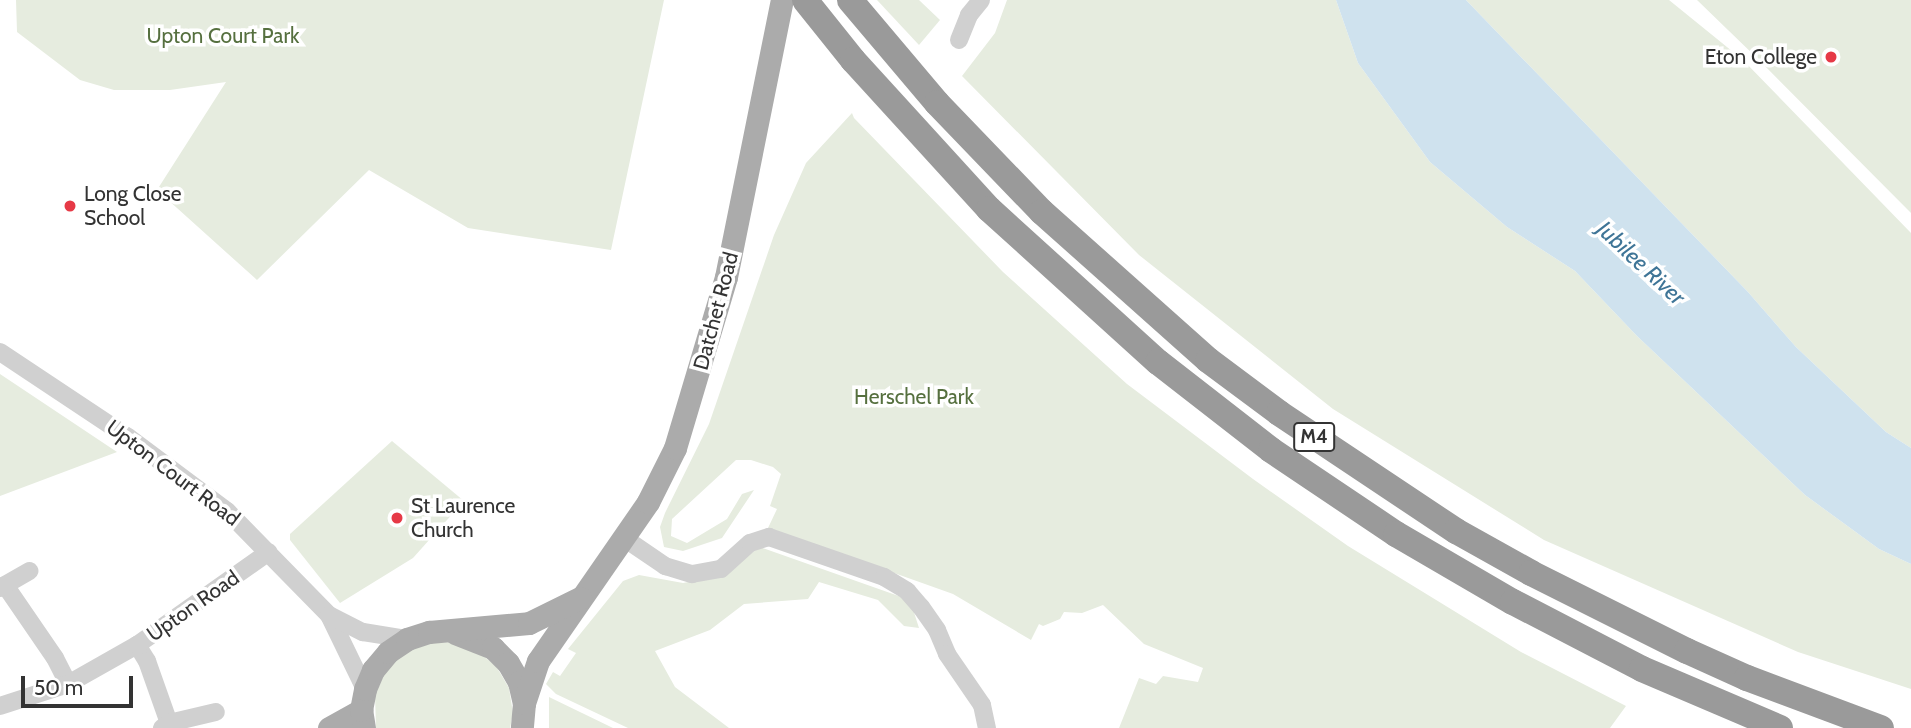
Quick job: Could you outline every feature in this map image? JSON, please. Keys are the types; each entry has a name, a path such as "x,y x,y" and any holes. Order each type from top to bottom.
{"highway":[{"name":"M4","path":"805,0 853,60 989,209 1158,362 1271,450 1396,534 1513,602 1642,669 1780,728"},
{"name":"M4","path":"850,0 937,103 1042,212 1208,360 1279,413 1456,531 1531,573 1687,652 1881,728"}],"main road":[{"name":"Datchet Road","path":"523,721 538,661 624,538 662,476 688,408 726,277 782,0"},
{"name":"Datchet Road","path":"407,639 429,632 529,623 582,596"},
{"path":"452,631 493,648 508,663 519,682 523,721"},
{"path":"329,728 363,709 373,670 388,652 407,639"}],"street":[{"path":"959,40 969,15 981,0"},
{"name":"Upton Court Road","path":"0,352 167,465 227,511 329,615 363,632 407,639"},
{"path":"624,538 665,566 692,575 721,569 750,544 769,537 884,577 907,591 932,622 947,654 982,705 987,728"},
{"name":"Upton Road","path":"0,706 68,684 137,645 269,552"},
{"path":"29,571 3,587 55,658 68,684"},
{"name":"Upton Court Road","path":"329,615 363,709"},
{"path":"137,645 147,661 166,725 216,712"}],"green space":[{"name":"Upton Court Park","path":"16,0 664,0 611,250 468,228 369,170 257,280 157,190 226,82 170,90 114,90 80,80 17,32"},
{"path":"877,0 919,0 940,20 919,45"},
{"path":"1007,0 1336,0 1358,63 1430,162 1507,227 1575,271 1637,336 1805,495 1879,549 1911,564 1911,689 1798,652 1544,540 1333,409 1139,255 962,76 995,33"},
{"path":"1466,0 1669,0 1743,60 1911,233 1911,448 1886,432 1796,347 1748,292"},
{"name":"Eton College","path":"1697,0 1911,0 1911,213 1759,60"},
{"name":"Herschel Park","path":"852,113 1003,272 1127,384 1253,479 1348,546 1521,652 1626,706 1610,728 1119,728 1139,678 1156,684 1163,676 1198,682 1203,668 1144,644 1103,605 1082,613 1064,612 1060,619 1043,626 1039,624 1031,640 953,594 768,528 777,509 770,506 781,474 773,467 751,460 736,460 672,519 671,536 687,543 727,519 742,494 754,490 722,538 683,551 664,547 660,527 709,424 774,235 806,163"},
{"path":"0,374 117,452 0,496"},
{"path":"392,441 464,501 413,558 340,603 290,540 290,534"},
{"path":"760,547 910,600 919,628 904,626 878,600 819,582 808,599 744,604 710,630 655,651 675,687 729,728 628,728 556,694 546,684 553,672 560,676 576,653 568,649 623,581 639,575 683,583 719,576"},
{"path":"452,642 476,650 496,666 509,688 513,713 510,728 376,728 375,696 385,672 403,654 426,643"},
{"path":"549,697 613,728 549,728"}],"water":[{"name":"Jubilee River","path":"1336,0 1466,0 1748,292 1796,347 1886,432 1911,448 1911,564 1879,549 1805,495 1637,336 1575,271 1507,227 1430,162 1358,63"}],"place":[{"name":"Eton College","path":"1831,57"},
{"name":"Long Close School","path":"70,206"},
{"name":"St Laurence Church","path":"397,518"}]}
